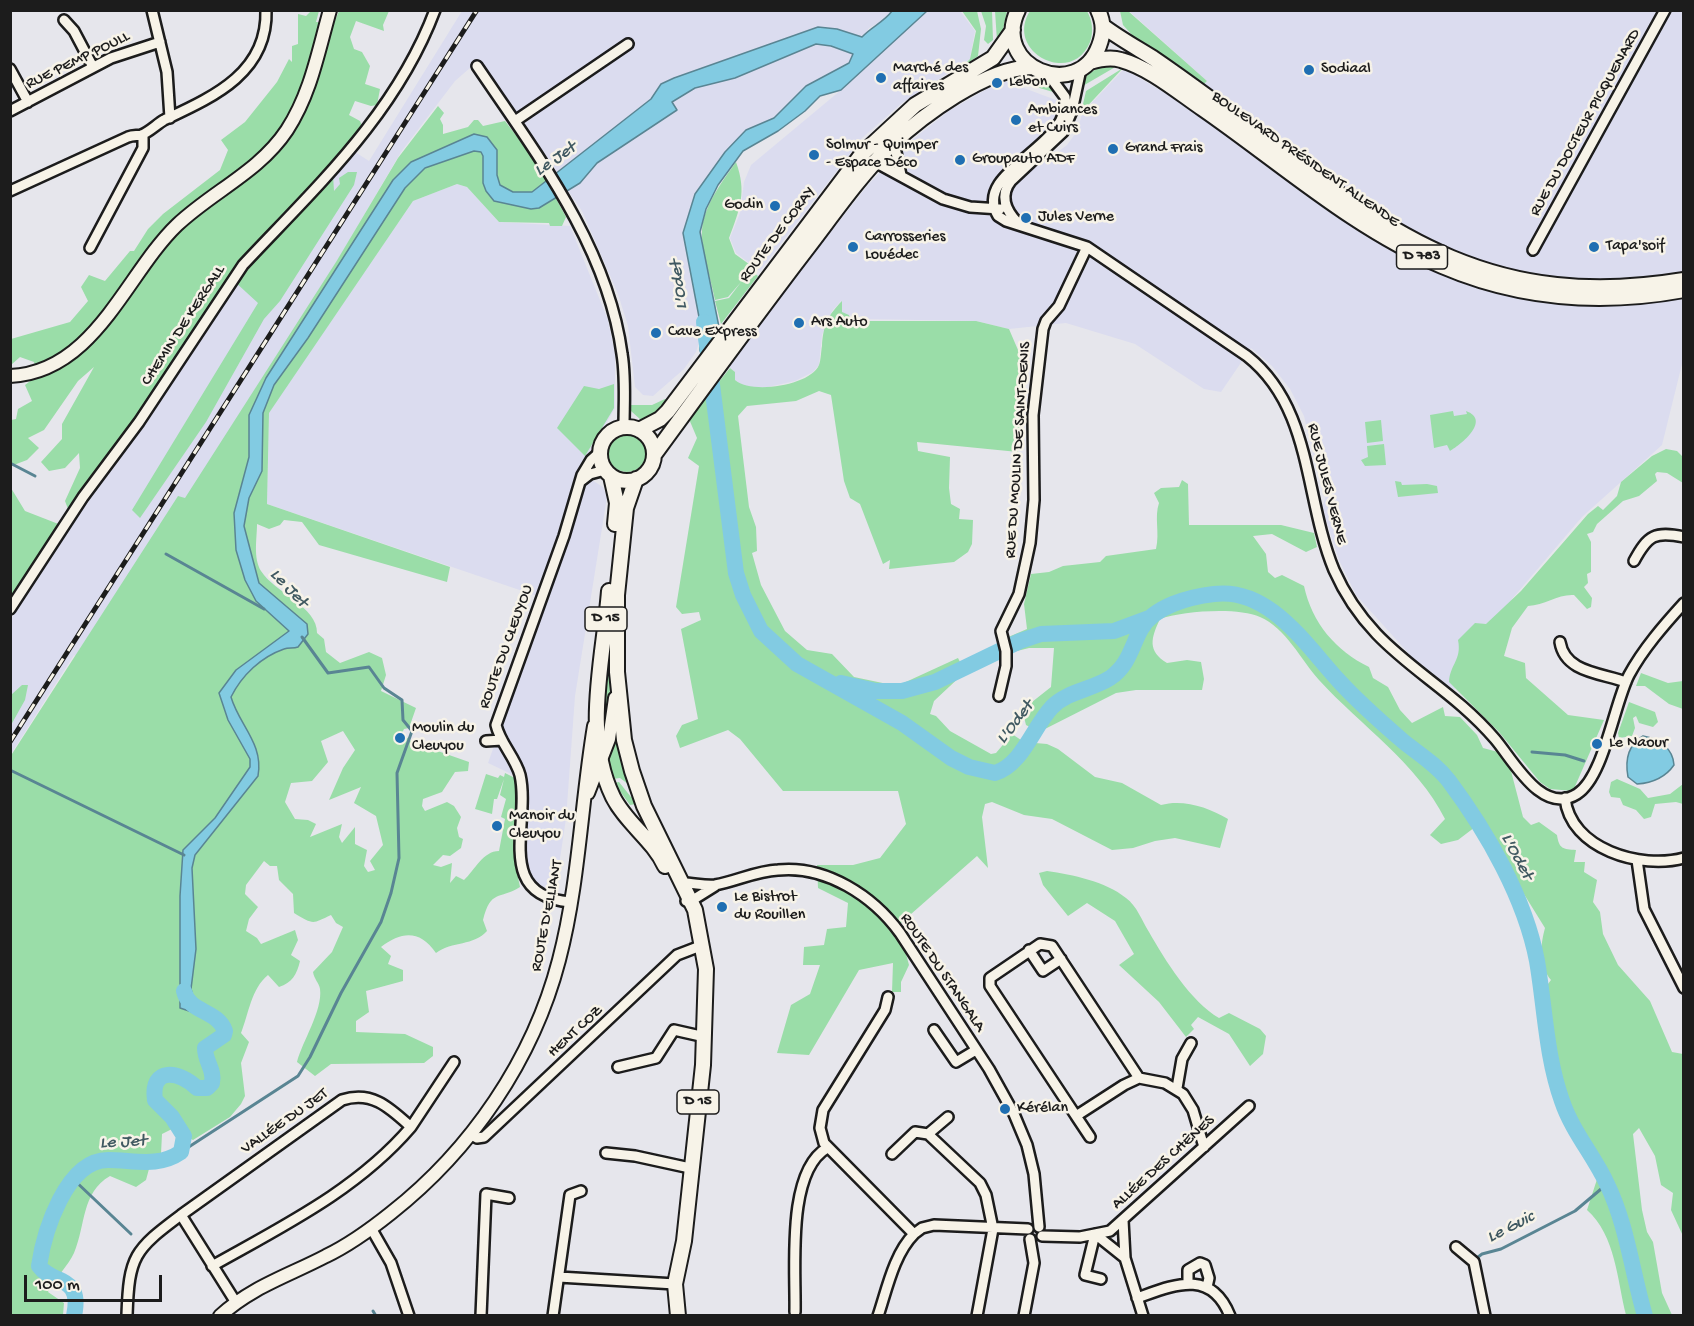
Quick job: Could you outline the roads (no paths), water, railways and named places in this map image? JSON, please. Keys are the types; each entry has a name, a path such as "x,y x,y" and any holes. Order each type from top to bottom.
{"main road":[{"path":"1018,10 1013,30 1018,53 1031,67 1048,74"},
{"path":"1086,65 1100,44 1102,16"},
{"name":"BOULEVARD PRÉSIDENT ALLENDE","path":"1102,16 1178,75 1374,219 1450,258 1507,277 1553,285 1626,287 1683,280"},
{"name":"ROUTE DE CORAY","path":"639,430 664,416 827,198 875,140 915,105 993,58 1013,30"},
{"name":"BOULEVARD PRÉSIDENT ALLENDE","path":"1048,74 1064,75 1086,65 1116,58 1141,69 1246,139 1371,228 1413,253 1461,274 1515,290 1571,297 1613,298 1683,290"},
{"name":"ROUTE DE CORAY","path":"654,455 701,388 875,162 894,143 931,114 972,87 1006,71 1031,67"},
{"path":"624,427 639,430 651,442 654,455 649,469 636,479 623,480 608,473 600,452 607,436 624,427"},
{"name":"D 15","path":"608,473 616,503 598,702 602,763 610,790 621,810 662,859 700,946"},
{"name":"D 15","path":"636,479 627,500 617,595 617,672 627,752 644,806 691,901 706,987 705,1037 685,1217 671,1284 671,1316"},
{"name":"D 15","path":"671,1284 678,1316"}],"street":[{"path":"152,10 167,72 170,118"},
{"path":"10,191 128,137 143,135 170,118 216,95 247,69 263,38 266,10"},
{"path":"10,376 46,367 84,341 109,315 150,255 176,226 256,165 276,145 305,96 330,10"},
{"name":"CHEMIN DE KERGALL","path":"10,609 83,497 156,397 226,286 243,265 354,148 380,115 408,71 435,10"},
{"name":"RUE DU DOCTEUR PICQUENARD","path":"1533,250 1665,10"},
{"path":"64,20 74,31 93,67"},
{"name":"RUE PEMP POULL","path":"10,111 128,50 160,42"},
{"path":"515,121 628,44"},
{"path":"997,212 993,197 999,182 1066,127 1086,65"},
{"path":"477,66 546,170 583,237 613,312 623,363 624,427"},
{"path":"10,69 28,102"},
{"path":"1018,223 1008,211 1004,198 1008,185 1056,129 1065,110 1063,93 1048,74"},
{"path":"90,248 142,148 143,135"},
{"path":"894,143 896,160 902,175"},
{"name":"RUE JULES VERNE","path":"875,162 902,175 924,191 970,207 997,212 1008,211"},
{"name":"RUE JULES VERNE","path":"997,212 1018,223 1088,247 1247,356 1264,372 1281,394 1293,418 1322,536 1335,571 1358,612 1394,653 1453,698 1482,726 1539,793 1565,798"},
{"name":"RUE DU MOULIN DE SAINT-DENIS","path":"999,696 1006,666 1005,649 1001,638 1003,624 1019,594 1030,543 1034,500 1033,415 1043,329 1046,321 1059,306 1088,247"},
{"name":"ROUTE DU CLEUYOU","path":"570,902 546,897 532,888 524,877 521,866 520,777 502,740 496,721 587,465 600,452"},
{"path":"581,481 590,474 608,473"},
{"path":"1634,561 1641,548 1655,535 1683,537"},
{"path":"1683,603 1644,651 1626,682 1590,779 1578,793 1565,798 1569,814 1588,836 1611,851 1637,860 1659,862 1683,858"},
{"path":"1560,642 1563,651 1578,667 1626,682"},
{"name":"ROUTE D'ELLIANT","path":"584,802 602,763 614,716 617,672"},
{"name":"ROUTE D'ELLIANT","path":"220,1316 235,1301 327,1256 371,1228 420,1189 470,1134 502,1089 533,1032 559,960 570,902 598,702"},
{"path":"486,741 502,740"},
{"path":"621,810 644,806"},
{"name":"D 15","path":"662,859 685,900 691,901"},
{"path":"1637,860 1644,909 1683,988"},
{"name":"ROUTE DU STANGALA","path":"691,901 717,885 753,874 786,869 832,879 861,894 894,925 1006,1098 1023,1133 1034,1174 1036,1209 1034,1257 1024,1316"},
{"name":"ROUTE DU STANGALA","path":"683,883 717,885"},
{"path":"1090,1137 989,982 995,972 1040,944 1049,944 1139,1078"},
{"name":"HENT COZ","path":"470,1134 477,1138 484,1137 677,955 700,946"},
{"path":"1029,950 1043,970 1061,959"},
{"path":"888,997 885,1011 823,1110 820,1128 827,1148 914,1234"},
{"path":"618,1067 656,1058 674,1030 705,1037"},
{"name":"ROUTE DU STANGALA","path":"934,1030 956,1062 976,1050"},
{"path":"1176,1089 1182,1059 1191,1043"},
{"path":"212,1266 328,1199 387,1153 411,1127 454,1062"},
{"path":"1076,1116 1139,1078 1156,1081 1176,1089 1190,1104 1204,1147"},
{"name":"VALLÉE DU JET","path":"127,1316 129,1278 136,1256 151,1238 342,1100 361,1097 380,1101 411,1127"},
{"name":"ALLÉE DES CHÊNES","path":"1095,1234 1110,1231 1249,1106"},
{"path":"927,1134 948,1117"},
{"path":"892,1154 915,1132 927,1134 982,1186 993,1229 977,1316"},
{"path":"795,1312 799,1193 807,1169 817,1155 827,1148"},
{"path":"606,1153 635,1156 690,1168"},
{"path":"553,1316 570,1195 581,1191"},
{"path":"481,1316 486,1194 509,1198"},
{"path":"181,1215 235,1301"},
{"path":"1123,1220 1125,1258 1143,1316"},
{"path":"878,1316 902,1251 914,1234 934,1225 1014,1230 1057,1236 1080,1237 1095,1234 1125,1258"},
{"path":"371,1228 391,1263 409,1316"},
{"path":"1095,1234 1085,1275 1101,1279"},
{"path":"1456,1247 1470,1259 1476,1268 1485,1316"},
{"path":"1188,1284 1188,1270 1200,1263 1205,1264 1209,1278 1207,1287"},
{"path":"559,1277 671,1284"},
{"path":"1137,1298 1188,1284 1207,1287 1223,1302 1230,1316"}],"water":[{"path":"892,11 927,11 841,90 820,96 805,111 778,131 743,151 718,185 706,209 700,232 719,327 700,351 699,317 683,233 695,194 725,152 746,130 774,118 806,86 849,63 853,54 831,46 816,44 735,78 695,88 672,102 677,110 597,163 580,183 539,208 531,209 494,201 483,183 481,152 474,151 425,168 405,188 308,338 274,385 263,413 262,471 249,498 244,526 259,583 307,624 308,634 298,647 276,652 260,662 241,681 231,697 254,744 259,765 258,776 195,855 192,868 196,949 191,989 194,1000 199,1003 192,1012 180,1008 180,896 183,850 215,818 250,767 250,759 228,720 219,693 236,670 289,631 256,601 245,580 236,550 234,513 249,457 249,415 266,378 393,180 411,162 474,134 487,137 497,150 497,175 500,185 513,192 532,192 651,99 661,84 818,27 837,29 862,37"},
{"path":"1643,736 1664,745 1671,754 1674,765 1658,779 1637,784 1628,777 1627,759 1634,744"}],"waterway":[{"name":"L'Odet","path":"704,322 736,573 743,595 761,631 797,664 902,723 951,758 969,767 995,773 1013,762 1045,715 1058,702 1103,682 1116,673 1126,662 1141,629 1154,614 1173,604 1194,598 1214,594 1234,594 1252,599 1284,621 1363,705 1444,775 1477,822 1503,866 1524,913 1537,961 1552,1067 1562,1101 1571,1123 1602,1174 1614,1200 1645,1316"},
{"path":"10,463 35,476"},
{"path":"166,554 264,609"},
{"name":"L'Odet","path":"841,683 876,691 902,691 935,682 1020,641 1041,634 1114,631 1149,618"},
{"path":"181,1152 298,1076 381,922 391,893 399,858 397,773 412,731 403,720 402,700 384,688 369,667 328,673 302,637"},
{"path":"1532,752 1565,755 1584,761"},
{"path":"10,770 184,855"},
{"name":"Le Jet","path":"74,1316 76,1303 70,1287 39,1266 46,1235 60,1200 80,1172 93,1163 108,1160 155,1162 181,1152 184,1136 172,1117 155,1100 157,1081 162,1077 175,1075 197,1088 207,1088 212,1083 213,1078 205,1048 224,1035 225,1031 216,1019 192,1004 184,991"},
{"path":"73,1179 131,1234"},
{"name":"Le Guic","path":"1471,1268 1469,1264 1482,1254 1501,1249 1575,1211 1607,1184"},
{"name":"Le Guic","path":"1478,1301 1480,1316"},
{"path":"373,1311 376,1316"}],"railway":[{"path":"10,742 477,10"}],"place":[{"name":"Sodiaal","path":"1309,70"},
{"name":"Marché des affaires","path":"881,78"},
{"name":"Lebon","path":"997,83"},
{"name":"Ambiances et Cuirs","path":"1016,120"},
{"name":"Grand Frais","path":"1113,149"},
{"name":"Solmur - Quimper - Espace Déco","path":"814,155"},
{"name":"Groupauto ADF","path":"960,160"},
{"name":"Godin","path":"775,206"},
{"name":"Jules Verne","path":"1026,218"},
{"name":"Carrosseries Louédec","path":"853,247"},
{"name":"Tapa'soif","path":"1594,247"},
{"name":"Ars Auto","path":"799,323"},
{"name":"Cave Express","path":"656,333"},
{"name":"Moulin du Cleuyou","path":"400,738"},
{"name":"Le Naour","path":"1597,744"},
{"name":"Manoir du Cleuyou","path":"497,826"},
{"name":"Le Bistrot du Rouillen","path":"722,907"},
{"name":"Kérélan","path":"1005,1109"}]}
